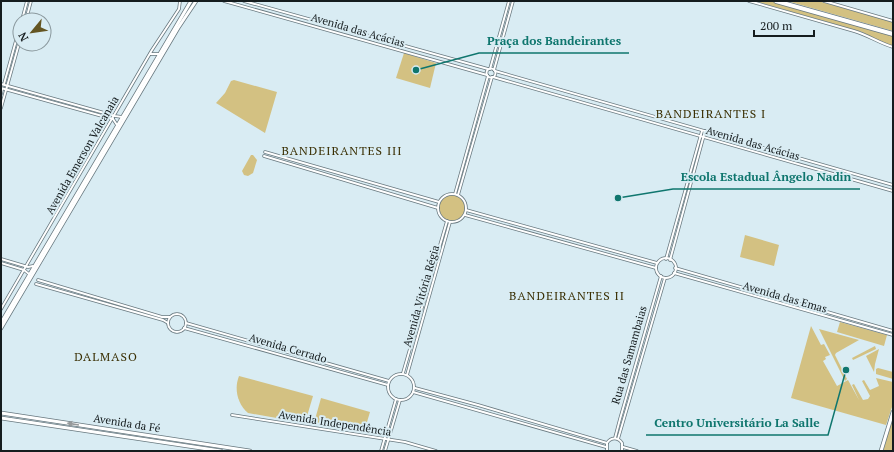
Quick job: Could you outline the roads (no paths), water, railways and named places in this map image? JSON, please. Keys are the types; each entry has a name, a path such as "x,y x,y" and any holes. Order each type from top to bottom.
{"highway":[{"path":"776,1 893,34"}],"main road":[{"path":"1,323 191,1"},
{"path":"1,328 178,28 196,1"},
{"path":"881,451 893,412"},
{"name":"Avenida da Fé","path":"1,413 250,451"},
{"name":"Avenida da Fé","path":"1,418 221,451"}],"street":[{"path":"24,12 27,1"},
{"path":"28,12 31,1"},
{"name":"Avenida Emerson Valcanaia","path":"1,309 114,118 150,54 178,10 180,1"},
{"name":"Avenida das Acácias","path":"224,1 893,191"},
{"name":"Avenida das Acácias","path":"244,1 495,70 893,184"},
{"path":"455,194 487,71 489,69 509,1"},
{"path":"458,195 495,70 513,1"},
{"path":"749,1 854,31 893,47"},
{"path":"824,1 893,21"},
{"path":"1,94 2,84 12,52"},
{"path":"1,108 17,52"},
{"path":"150,54 160,54"},
{"path":"150,54 155,61"},
{"path":"2,84 114,118"},
{"path":"2,88 114,118 122,117"},
{"path":"114,118 117,125"},
{"path":"666,259 704,131"},
{"path":"670,260 702,136"},
{"path":"265,152 440,202"},
{"path":"264,156 438,208"},
{"path":"446,195 458,195 466,203 465,214 459,221 447,221 440,216 438,208 440,202 446,195"},
{"path":"466,210 657,263"},
{"path":"465,214 656,268"},
{"name":"Avenida Vitória Régia","path":"403,374 447,221"},
{"name":"Avenida Vitória Régia","path":"407,375 450,222"},
{"path":"1,259 26,266 35,266"},
{"path":"662,259 670,260 673,262 675,268 674,273 670,277 665,278 658,274 656,268 657,263 662,259"},
{"path":"1,263 24,270 28,272 29,276"},
{"name":"Avenida das Emas","path":"675,268 893,331"},
{"name":"Avenida das Emas","path":"674,273 893,335"},
{"name":"Rua das Samambaias","path":"617,439 620,418 661,276"},
{"name":"Rua das Samambaias","path":"617,439 665,278"},
{"path":"38,280 162,317 170,317 174,314 179,314 184,317 186,323 184,328 179,332 174,332 170,329 168,323 170,317"},
{"path":"36,284 163,320 168,323"},
{"name":"Avenida Cerrado","path":"186,323 389,381"},
{"name":"Avenida Cerrado","path":"184,328 388,384"},
{"path":"397,374 407,375 413,380 415,388 414,392 408,398 400,400 396,399 390,394 388,384 389,381 397,374"},
{"path":"415,388 607,443"},
{"path":"414,392 606,447"},
{"path":"381,451 396,399"},
{"path":"385,451 400,400"},
{"name":"Avenida Independência","path":"232,415 413,444 436,451"},
{"path":"607,451 607,443 610,440 617,439 622,443 622,451"},
{"path":"623,447 637,451"}],"place":[{"name":"Praça dos Bandeirantes","path":"416,70"},
{"name":"Escola Estadual Ângelo Nadin","path":"618,198"},
{"name":"Centro Universitário La Salle","path":"846,370"}],"district":[{"name":"BANDEIRANTES I","path":"711,113"},
{"name":"BANDEIRANTES III","path":"342,150"},
{"name":"BANDEIRANTES II","path":"567,295"},
{"name":"DALMASO","path":"106,356"}]}
